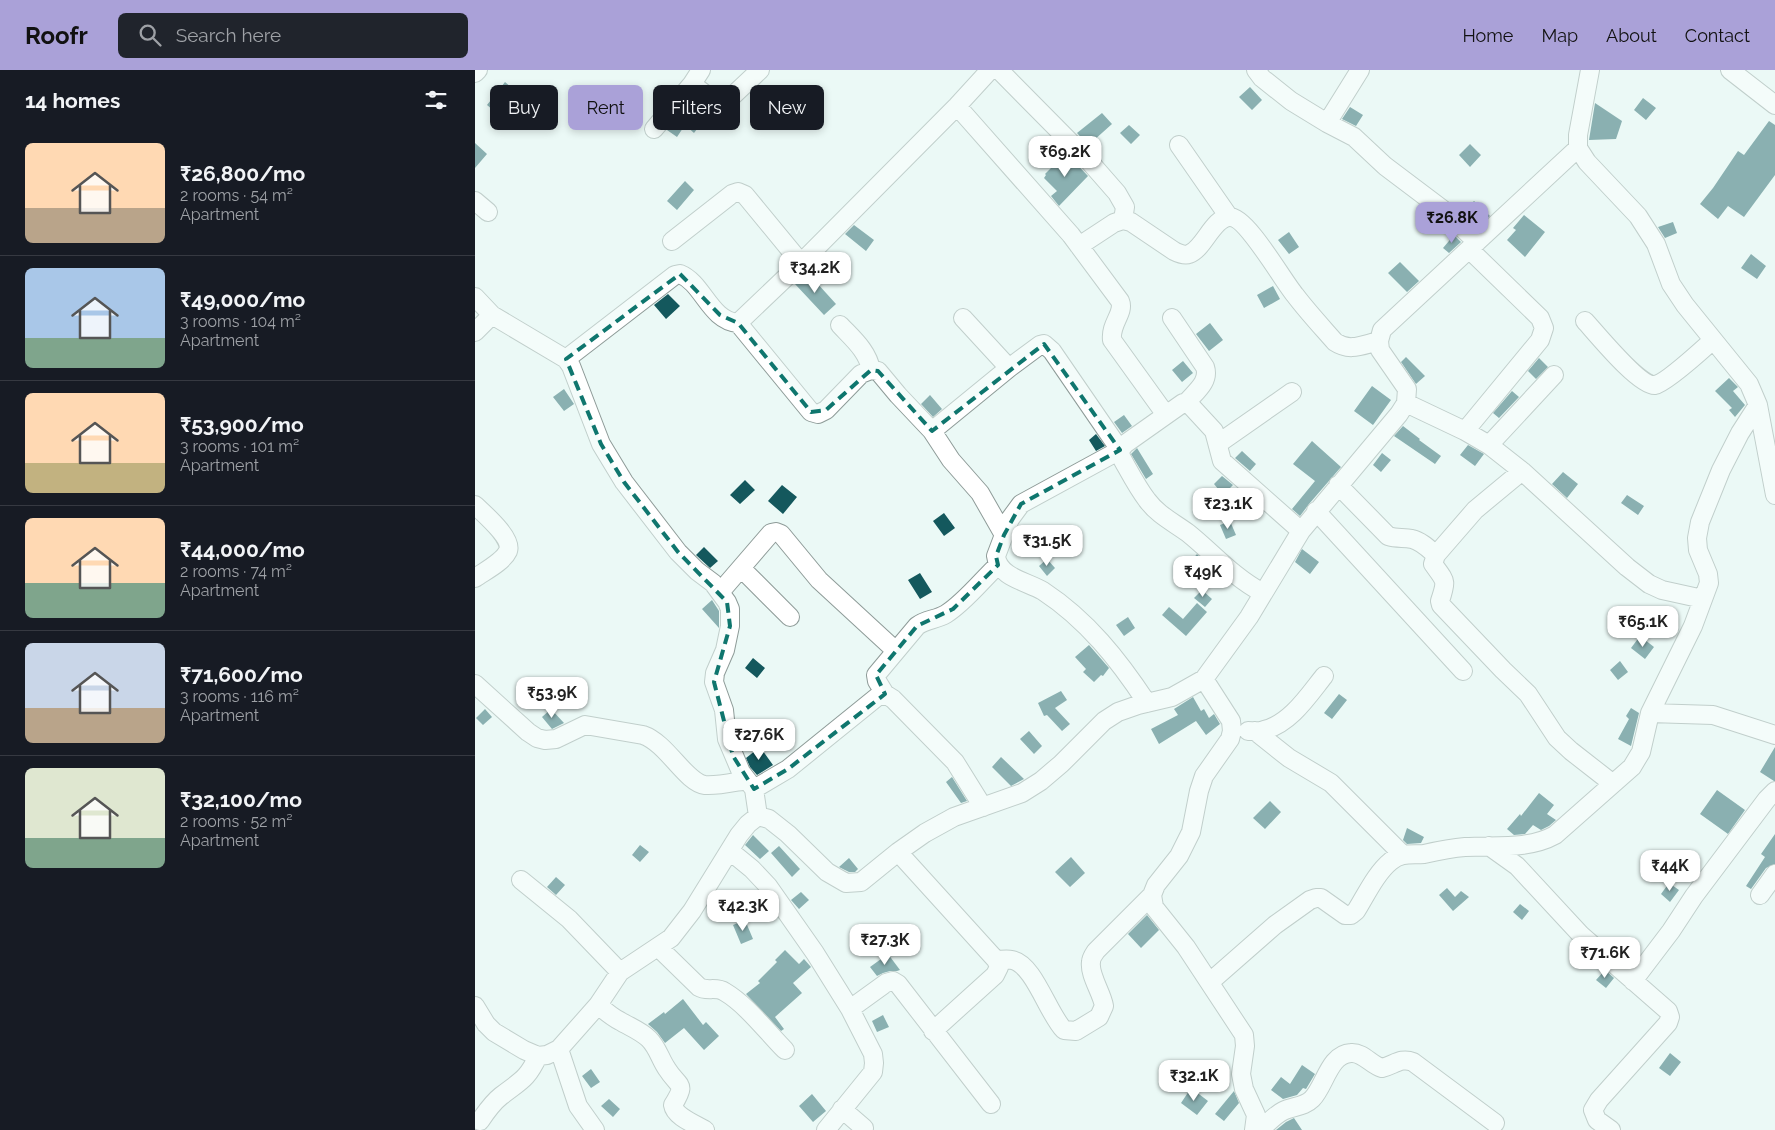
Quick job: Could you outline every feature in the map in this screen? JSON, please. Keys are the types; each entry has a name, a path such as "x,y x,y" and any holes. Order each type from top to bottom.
{"street":[{"path":"475,73 478,70"},
{"path":"697,77 714,101 725,103 760,70"},
{"path":"738,323 801,263 957,106 990,70"},
{"path":"999,70 1089,161 1117,193 1125,207 1123,220"},
{"path":"1256,70 1273,88 1327,123 1354,137 1385,166 1442,209 1540,318 1544,328 1540,340 1465,431"},
{"path":"1327,123 1360,70"},
{"path":"1590,70 1578,135 1578,148 1587,162 1638,216 1656,244 1671,284 1685,306 1749,384 1758,405 1775,495"},
{"path":"1730,70 1775,105"},
{"path":"957,106 1079,246 1121,305 1121,311 1111,333 1112,340 1166,415"},
{"path":"1179,145 1229,217"},
{"path":"758,816 769,819 788,834 827,872 845,883 861,882 925,832 954,817 1013,797 1035,785 1061,764 1105,721 1118,712 1172,696 1204,679 1249,617 1301,531 1406,404 1407,389 1380,350 1379,341 1382,330 1578,148"},
{"path":"673,241 732,194 738,192 745,195 801,263"},
{"path":"1079,246 1114,223 1123,220 1131,222 1174,251 1181,254 1189,254 1221,220 1229,217 1235,218 1242,222 1257,239 1295,296 1335,342 1341,346 1351,348 1379,341"},
{"path":"566,359 675,275 680,274 688,279 720,315 729,322 738,323 811,412 818,414 826,410 861,374 871,370 878,371 932,431 951,460 980,493 1004,534"},
{"path":"475,297 492,315 566,359 571,366 601,444 624,482 678,552 721,592 727,602 731,616 725,650 713,677 724,710 727,740 733,756 751,785 757,801 758,816"},
{"path":"475,332 492,315"},
{"path":"963,318 1009,368"},
{"path":"1147,703 1120,663 1087,625 1062,604 1041,590 1005,572 998,565 995,556 1010,519 1027,500 1120,450 1125,444 1183,403 1186,403 1206,379 1205,367 1172,318"},
{"path":"1585,321 1630,369 1649,384 1657,385 1666,379 1713,340"},
{"path":"840,325 866,354 871,370"},
{"path":"932,431 1009,368 1044,344 1048,346 1120,450 1121,457 1146,499 1160,515 1188,533 1223,566 1249,586 1263,593"},
{"path":"1489,445 1554,375"},
{"path":"1219,443 1292,392"},
{"path":"1186,403 1214,431 1219,443 1219,454 1222,461 1301,531"},
{"path":"1406,404 1465,431 1489,445 1522,471 1627,567 1649,584 1662,590 1703,599"},
{"path":"1210,982 1275,925 1310,900 1321,898 1341,912 1351,915 1356,911 1382,870 1392,860 1402,854 1421,854 1463,847 1524,845 1544,841 1555,835 1631,767 1641,752 1650,714 1693,626 1709,583 1697,538 1700,522 1721,470 1740,432 1758,405"},
{"path":"1522,471 1475,510 1436,555 1433,564 1445,580 1445,587 1440,601 1441,605 1528,694 1557,738 1612,783"},
{"path":"1338,485 1388,536 1397,539 1411,538 1436,555"},
{"path":"475,504 509,542 509,550 501,560 475,578"},
{"path":"1316,511 1463,672"},
{"path":"721,592 771,533 776,532 781,534 819,580 896,651"},
{"path":"983,807 955,762 893,699 885,694 877,681 876,675 917,626 924,621 944,616 998,565"},
{"path":"741,568 790,618"},
{"path":"1233,731 1262,731 1272,728 1284,720 1302,703 1324,676"},
{"path":"996,960 1013,960 1023,965 1057,1023 1064,1030 1076,1031 1099,1017 1104,1006 1092,972 1091,961 1096,950 1152,895 1157,885 1179,856 1191,832 1204,776 1230,739 1233,731 1231,721 1204,679"},
{"path":"475,684 537,738 545,740 555,739 585,725 643,735 659,743 696,782 704,785 751,785 788,769 877,697 885,694"},
{"path":"1650,714 1713,716 1775,735"},
{"path":"1255,731 1289,758 1331,783 1402,854"},
{"path":"1633,981 1671,931 1694,896 1775,791"},
{"path":"475,1006 486,1024 494,1032 524,1050 538,1056 547,1055 559,1049 598,1005 620,972 671,938 692,911 743,829 758,816"},
{"path":"1489,846 1517,866 1581,935 1667,1011 1671,1017 1669,1023 1599,1100 1593,1110 1597,1120 1611,1130"},
{"path":"730,851 752,869 768,886 815,953 850,1009 873,1054 873,1072 826,1130"},
{"path":"898,852 996,960 999,967 995,975 933,1031"},
{"path":"1760,895 1775,874"},
{"path":"521,880 569,919 620,972"},
{"path":"1152,895 1154,907 1186,947 1244,1034 1245,1046 1241,1074 1244,1089 1256,1114 1259,1127 1284,1110 1311,1100 1335,1062 1351,1052 1361,1055 1382,1068 1398,1060 1406,1059 1413,1062 1495,1123"},
{"path":"658,947 699,987 705,990 715,988 724,990 785,1050"},
{"path":"850,1009 886,982 893,981 899,984 933,1031 991,1104"},
{"path":"598,1005 611,1016 638,1030 651,1041 668,1070 681,1087 681,1092 673,1105 674,1110 705,1130"},
{"path":"559,1049 575,1099 595,1130"},
{"path":"480,1121 491,1105 526,1078 538,1056"},
{"path":"843,1109 864,1129"}],"highlighted area":[{"path":"680,274 720,315 738,323 811,412 826,410 871,370 878,371 932,431 1044,344 1120,450 1021,504 1004,535 996,556 998,565 953,609 917,626 876,675 885,694 788,769 754,789 733,756 714,682 730,626 727,602 678,552 624,482 601,444 566,359"}],"building":[{"path":"1250,87 1262,100 1252,110 1239,97"},
{"path":"1643,98 1656,108 1646,120 1634,110"},
{"path":"1595,103 1622,121 1616,139 1589,140"},
{"path":"1350,107 1363,115 1356,126 1342,119"},
{"path":"1102,113 1112,124 1089,146 1077,133"},
{"path":"1769,121 1775,125 1775,175 1744,217 1728,206 1718,219 1700,204 1738,151 1744,155"},
{"path":"1129,125 1140,135 1131,144 1120,133"},
{"path":"667,130 682,130 677,137"},
{"path":"475,143 487,154 475,168"},
{"path":"1470,144 1481,155 1470,167 1459,155"},
{"path":"1066,153 1088,176 1059,206 1051,196 1057,191 1044,178 1045,174"},
{"path":"685,181 694,190 677,210 667,201"},
{"path":"1474,201 1490,216 1480,224 1465,210"},
{"path":"1524,215 1545,232 1525,257 1507,240 1516,230 1513,228"},
{"path":"1673,222 1677,233 1665,238 1658,227"},
{"path":"854,225 874,240 866,251 845,234"},
{"path":"1289,232 1299,247 1289,254 1278,240"},
{"path":"1454,235 1461,242 1449,253 1443,248"},
{"path":"1751,254 1766,266 1757,279 1741,268"},
{"path":"1400,262 1419,281 1407,292 1388,273"},
{"path":"807,272 836,304 824,315 795,284"},
{"path":"1273,286 1280,299 1264,308 1257,295"},
{"path":"668,294 680,306 666,319 654,305"},
{"path":"1210,323 1223,340 1209,351 1196,334"},
{"path":"1406,357 1425,376 1416,384 1401,362"},
{"path":"1539,358 1548,367 1536,379 1528,371"},
{"path":"1183,361 1193,373 1182,382 1172,370"},
{"path":"1729,378 1738,387 1733,391 1745,405 1735,417 1729,410 1732,408 1715,391"},
{"path":"1372,386 1391,400 1373,425 1354,411"},
{"path":"564,389 574,404 564,411 553,397"},
{"path":"1512,391 1519,397 1499,418 1493,413"},
{"path":"930,395 942,409 933,417 921,404"},
{"path":"1124,415 1132,426 1122,433 1114,422"},
{"path":"1403,426 1441,456 1435,464 1394,436"},
{"path":"1096,434 1105,446 1096,451 1089,440"},
{"path":"1312,441 1341,467 1300,516 1292,509 1315,481 1293,464"},
{"path":"1468,445 1484,454 1475,466 1460,455"},
{"path":"1137,448 1153,474 1146,479 1131,454"},
{"path":"1242,451 1256,464 1250,471 1235,458"},
{"path":"1382,453 1391,460 1381,472 1373,465"},
{"path":"1563,472 1578,484 1567,498 1552,484"},
{"path":"1222,476 1233,485 1223,495 1214,484"},
{"path":"745,480 755,490 740,504 730,495"},
{"path":"782,485 797,497 783,514 768,501"},
{"path":"1213,495 1221,501 1212,512 1204,505"},
{"path":"1627,495 1644,506 1638,515 1621,503"},
{"path":"944,513 955,528 944,536 933,521"},
{"path":"1230,521 1236,535 1226,539 1220,525"},
{"path":"704,547 718,561 710,568 696,555"},
{"path":"1302,549 1319,562 1310,574 1295,562"},
{"path":"1197,554 1206,563 1197,572 1189,563"},
{"path":"1047,559 1055,568 1047,576 1039,566"},
{"path":"920,573 932,592 920,599 908,580"},
{"path":"1202,590 1212,599 1205,607 1194,598"},
{"path":"712,600 719,611 719,628 702,609"},
{"path":"1197,603 1207,612 1186,636 1162,615 1169,607 1183,619"},
{"path":"1128,617 1135,628 1124,636 1116,625"},
{"path":"1640,636 1654,647 1645,659 1631,648"},
{"path":"1089,645 1109,668 1103,676 1101,675 1094,682 1083,672 1086,669 1075,657"},
{"path":"753,658 765,668 757,678 745,668"},
{"path":"1620,661 1628,672 1618,680 1610,670"},
{"path":"1061,691 1067,700 1055,708 1070,724 1062,731 1047,715 1044,716 1038,703"},
{"path":"1339,694 1347,700 1332,719 1324,713"},
{"path":"1193,697 1201,711 1204,709 1209,718 1214,714 1220,724 1206,735 1196,721 1159,744 1151,729 1178,715 1174,709"},
{"path":"1631,708 1639,713 1631,746 1618,739 1629,719 1626,716"},
{"path":"485,709 492,717 483,725 476,718"},
{"path":"551,709 564,723 552,729 542,717"},
{"path":"1029,731 1042,746 1034,754 1020,739"},
{"path":"760,747 773,765 757,775 750,767 746,758"},
{"path":"1775,747 1775,781 1774,781 1760,772"},
{"path":"1001,757 1024,779 1011,786 992,767"},
{"path":"952,777 967,801 961,803 946,782"},
{"path":"1717,790 1745,810 1728,834 1700,814"},
{"path":"1539,793 1554,805 1547,814 1556,820 1541,830 1533,825 1525,834 1514,835 1507,829 1520,814 1521,816"},
{"path":"1270,801 1281,812 1265,829 1253,818"},
{"path":"1407,828 1424,837 1421,843 1407,844 1403,840"},
{"path":"1775,834 1775,864 1766,868 1751,889 1746,886 1765,857 1761,854"},
{"path":"753,835 769,851 760,859 745,845"},
{"path":"640,845 649,852 640,862 632,855"},
{"path":"779,846 800,869 792,877 771,853"},
{"path":"1071,857 1085,873 1070,887 1055,872"},
{"path":"849,858 858,869 855,872 849,872 839,867"},
{"path":"556,877 565,885 556,895 547,887"},
{"path":"1669,883 1679,890 1670,902 1661,894"},
{"path":"1447,888 1455,897 1461,891 1469,897 1453,911 1439,895"},
{"path":"801,892 809,900 799,909 791,900"},
{"path":"1520,904 1529,911 1522,920 1513,912"},
{"path":"1147,915 1159,930 1141,948 1128,934"},
{"path":"745,920 753,939 741,944 733,925"},
{"path":"1628,946 1639,956 1632,965 1620,955"},
{"path":"785,950 799,964 804,959 811,967 793,983 802,993 775,1017 784,1029 781,1031 746,994 760,983 758,981 777,962 775,960"},
{"path":"888,954 900,970 890,971 877,976 870,967"},
{"path":"1605,970 1614,978 1606,988 1596,980"},
{"path":"683,999 703,1025 706,1022 719,1036 704,1050 684,1028 665,1043 648,1024 664,1012 665,1014"},
{"path":"883,1015 889,1027 877,1032 872,1021"},
{"path":"1670,1053 1681,1062 1670,1076 1659,1068"},
{"path":"1302,1065 1315,1074 1306,1089 1303,1088 1297,1095 1283,1099 1271,1090 1281,1077 1290,1084"},
{"path":"591,1069 600,1082 591,1088 582,1076"},
{"path":"1191,1088 1208,1101 1197,1115 1181,1103"},
{"path":"1234,1091 1239,1103 1224,1121 1215,1114"},
{"path":"812,1094 826,1111 813,1122 799,1106"},
{"path":"609,1099 620,1109 613,1117 601,1106"},
{"path":"1294,1118 1302,1130 1276,1130 1286,1122"}]}
